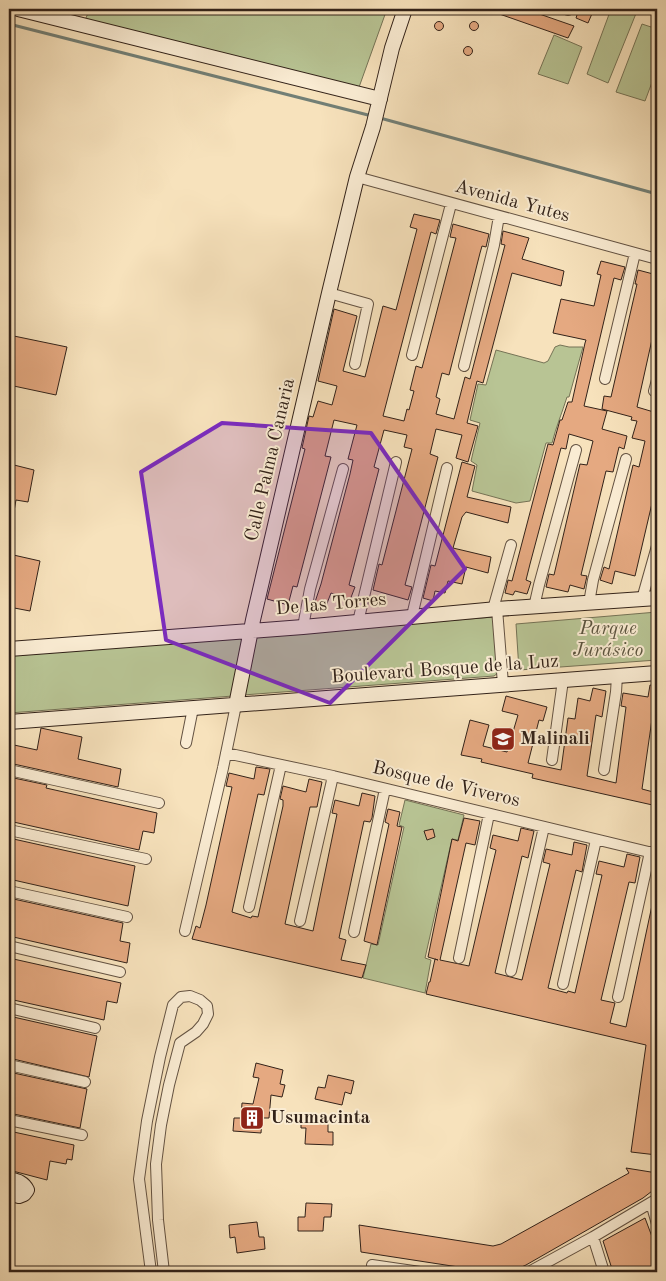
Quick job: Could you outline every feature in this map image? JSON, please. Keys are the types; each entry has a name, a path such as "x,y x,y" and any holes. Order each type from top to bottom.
{"main road":[{"path":"18,9 379,103"},
{"name":"Calle Palma Canaria","path":"236,705 251,631 357,177 374,126 392,48 405,9"},
{"name":"De las Torres","path":"9,649 303,627 495,609 657,598"},
{"name":"Boulevard Bosque de la Luz","path":"9,722 657,673"},
{"path":"9,1179 20,1182 27,1190 19,1196 9,1193"}],"street":[{"name":"Avenida Yutes","path":"357,177 657,259"},
{"path":"412,355 451,204"},
{"path":"464,366 494,245 499,216"},
{"path":"605,379 635,253"},
{"path":"329,293 368,304 354,364"},
{"path":"654,391 657,380"},
{"path":"534,607 538,585 576,450"},
{"path":"589,603 592,580 626,459"},
{"path":"358,622 396,462"},
{"path":"412,616 447,468"},
{"path":"303,627 310,589 343,469"},
{"path":"502,684 495,609 511,545"},
{"path":"642,599 657,546"},
{"path":"604,770 617,676"},
{"path":"552,760 564,680"},
{"name":"Calle Palma Canaria","path":"185,931 236,705"},
{"path":"186,743 193,708"},
{"name":"Bosque de Viveros","path":"226,753 333,776 654,853"},
{"path":"249,907 281,765"},
{"path":"9,770 159,803"},
{"path":"300,921 333,776"},
{"path":"354,932 385,789"},
{"path":"459,958 489,814"},
{"path":"511,971 544,827"},
{"path":"9,830 146,859"},
{"path":"563,984 596,840"},
{"path":"618,997 654,853"},
{"path":"9,891 127,917"},
{"path":"9,946 120,972"},
{"path":"151,1272 140,1179 147,1121 173,1005 182,998 190,996 200,1000 207,1006 208,1014 196,1032 180,1043 168,1085 156,1164 158,1220 164,1272"},
{"path":"9,1008 95,1028"},
{"path":"9,1065 85,1082"},
{"path":"9,1120 82,1136"},
{"path":"529,1272 593,1238 654,1201 657,1224"},
{"path":"593,1238 604,1272"},
{"path":"372,1265 420,1272"}],"highlighted area":[{"path":"222,423 371,433 465,569 330,703 166,640 141,472"}],"green space":[{"path":"90,9 387,9 358,90 85,20"},
{"path":"611,9 633,9 637,11 608,83 587,74"},
{"path":"642,24 657,29 657,69 645,101 616,92"},
{"path":"554,35 582,47 568,84 538,74"},
{"path":"560,345 583,347 569,397 567,397 552,443 546,443 530,501 516,503 472,491 477,465 471,461 480,423 470,420 478,384 486,385 496,350 544,363 548,361 555,347"},
{"name":"Parque Jurásico","path":"657,612 657,660 519,670 516,624"},
{"path":"494,617 498,673 494,676 243,695 256,636"},
{"path":"243,638 233,696 9,713 9,656"},
{"path":"405,800 464,815 458,840 452,839 425,958 431,960 425,993 363,978 371,944 378,945 404,827 399,825"}],"building":[{"path":"488,9 525,9 574,26 568,38"},
{"path":"579,9 594,9 588,23 576,18"},
{"path":"439,22 443,26 439,30 435,26"},
{"path":"474,22 478,26 474,30 470,26"},
{"path":"468,47 472,51 468,55 464,51"},
{"path":"414,214 440,220 436,234 431,232 383,416 404,421 407,409 409,410 414,391 410,390 416,366 422,368 456,238 450,237 453,224 489,234 486,247 482,246 480,253 449,375 442,373 436,397 440,399 436,414 454,419 465,377 470,379 505,245 501,244 503,231 529,238 522,259 564,271 561,286 512,273 483,383 477,381 467,423 478,426 468,462 456,458 462,435 436,429 430,454 438,457 405,585 412,587 408,600 373,590 379,564 382,565 412,449 404,447 407,435 384,430 374,467 379,469 349,585 355,587 350,600 331,593 326,606 315,602 350,474 353,460 348,459 357,425 334,420 325,456 331,457 297,587 293,586 288,605 267,599 305,449 302,448 309,416 313,417 318,401 332,405 337,386 318,381 334,309 357,316 343,371 365,377 383,306 396,310 417,229 410,227"},
{"path":"601,261 625,267 621,280 614,278 584,406 607,411 602,429 627,436 624,449 619,447 613,472 606,471 581,575 587,576 584,589 570,585 568,592 546,587 549,574 554,575 580,464 587,465 593,441 569,434 566,449 561,448 530,564 526,580 531,582 527,594 515,591 513,595 505,593 508,580 512,581 548,444 553,445 560,420 562,420 568,402 572,402 586,340 553,333 561,299 594,306 601,275 597,274"},
{"path":"638,270 657,275 657,317 637,407 657,413 657,482 635,576 615,571 612,584 600,580 604,567 609,569 633,465 639,467 645,441 632,438 637,421 631,420 632,417 602,409 604,396 611,397 637,284 635,284"},
{"path":"9,335 67,347 56,395 9,385"},
{"path":"462,462 475,466 467,497 511,507 508,523 466,512 462,517 453,548 491,557 488,573 466,567 462,584 448,581 445,593 435,591 433,601 423,598 431,565 435,566"},
{"path":"14,465 34,470 28,502 16,500 13,517 9,517 9,469 14,470"},
{"path":"9,554 40,561 30,611 9,607"},
{"path":"650,685 657,686 657,713 653,712 642,789 657,793 657,806 532,778 533,774 481,762 482,759 461,755 470,720 489,725 483,746 507,752 518,715 502,711 506,696 547,707 543,721 539,720 528,763 561,770 568,718 575,719 578,698 590,701 593,688 606,691 602,717 596,715 587,776 616,783 626,707 621,706 623,693 648,697"},
{"path":"41,728 82,737 78,759 121,769 118,787 9,763 9,749 12,750 14,745 37,750"},
{"path":"256,767 270,769 264,795 258,794 232,912 251,918 252,916 258,917 283,806 283,800 280,799 283,786 306,792 309,779 322,782 317,807 310,807 285,924 313,931 337,814 332,813 335,800 359,806 362,793 375,796 372,818 370,822 364,821 339,938 346,940 341,960 366,965 362,978 192,939 196,926 200,928 206,905 232,787 226,786 229,773 254,779"},
{"path":"9,777 47,785 46,788 157,813 154,833 143,831 139,850 9,821"},
{"path":"388,809 400,812 397,826 402,827 377,945 364,941 389,824 385,822"},
{"path":"464,818 480,821 475,845 466,843 440,960 469,966 496,850 490,848 493,835 518,841 521,828 534,831 528,858 522,856 495,973 522,980 550,864 543,862 546,849 572,855 574,842 587,845 582,872 576,870 548,988 567,993 568,991 575,993 602,875 596,874 599,861 624,867 627,854 640,857 635,883 629,882 601,1000 615,1003 610,1023 626,1027 654,896 657,896 657,1155 631,1152 646,1045 426,994 435,959 428,957 452,839 458,841"},
{"path":"433,829 435,837 427,840 424,831"},
{"path":"9,838 135,866 128,906 9,879"},
{"path":"9,898 123,923 120,941 130,943 127,963 9,936"},
{"path":"9,958 121,983 117,1003 107,1001 104,1020 9,999"},
{"path":"9,1016 97,1036 89,1077 9,1058"},
{"path":"256,1063 283,1070 280,1084 285,1085 282,1097 271,1095 269,1118 262,1118 261,1133 233,1131 234,1118 241,1118 242,1103 253,1104 259,1078 253,1077"},
{"path":"9,1072 87,1089 80,1128 9,1113"},
{"path":"328,1075 354,1081 351,1094 345,1092 342,1105 315,1099 318,1087 325,1088"},
{"path":"301,1116 328,1117 328,1132 333,1132 333,1145 305,1144 306,1128 301,1128"},
{"path":"9,1131 74,1145 72,1160 67,1159 66,1164 50,1161 47,1180 9,1170"},
{"path":"626,1168 657,1173 656,1188 643,1198 526,1265 510,1272 491,1272 361,1252 359,1225 493,1246 501,1244 629,1173"},
{"path":"306,1203 332,1204 331,1217 324,1217 323,1231 298,1231 298,1217 305,1217"},
{"path":"645,1218 657,1250 657,1272 613,1272 603,1241"},
{"path":"257,1222 259,1237 264,1237 265,1249 237,1253 235,1237 230,1238 229,1225"}],"waterway":[{"path":"9,24 372,116"},
{"path":"380,118 657,194"}],"place":[{"name":"Malinali","path":"503,739"},
{"name":"Usumacinta","path":"252,1118"}]}
